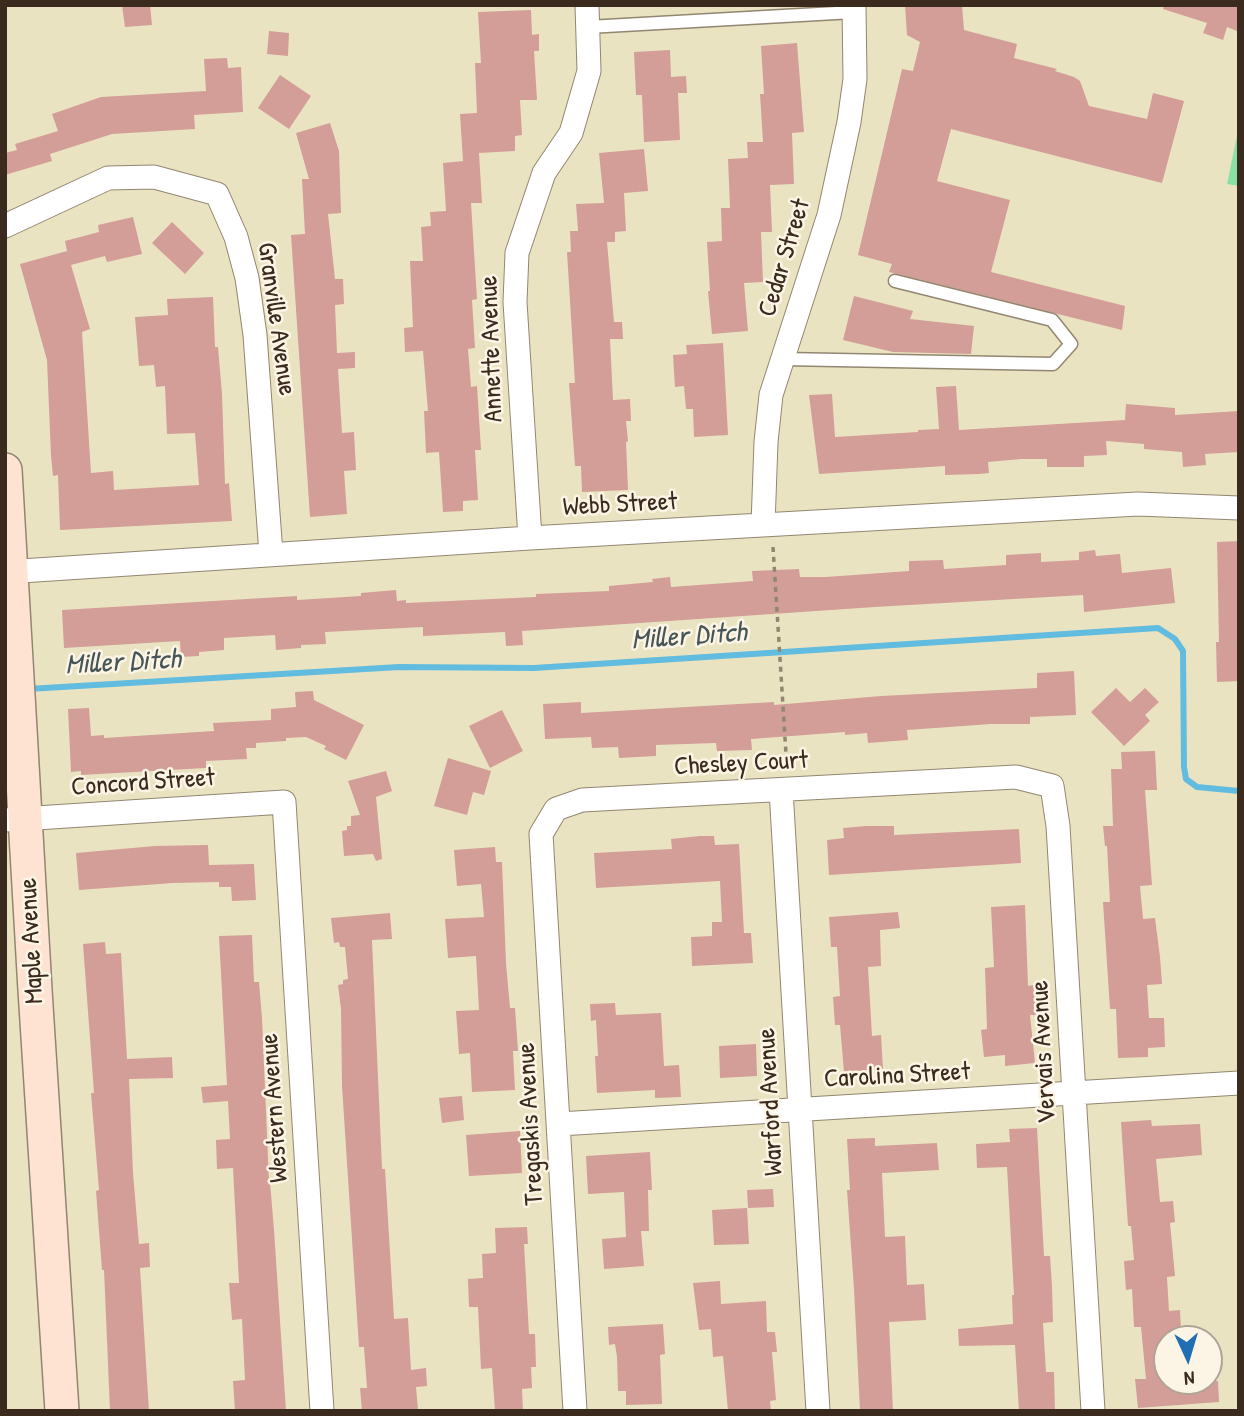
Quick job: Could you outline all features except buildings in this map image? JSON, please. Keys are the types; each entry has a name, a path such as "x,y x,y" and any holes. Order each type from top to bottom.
{"street":[{"name":"Cedar Street","path":"767,525 766,442 771,395 829,215 849,122 855,79 854,9"},
{"name":"Annette Avenue","path":"530,538 515,302 517,253 544,173 571,133 589,71 588,16"},
{"name":"Granville Avenue","path":"5,226 108,178 153,177 217,194 236,237 247,278 255,335 271,554"},
{"name":"Maple Avenue","path":"5,470 9,572 19,692 15,819 62,1411"},
{"name":"Webb Street","path":"9,572 530,538 1138,504 1239,508"},
{"name":"Vervais Avenue","path":"958,780 1016,777 1052,786 1058,826 1093,1411"},
{"name":"Chesley Court","path":"541,834 556,809 582,800 958,780"},
{"name":"Warford Avenue","path":"785,790 818,1411"},
{"name":"Concord Street","path":"15,819 284,802"},
{"name":"Western Avenue","path":"284,802 322,1411"},
{"name":"Tregaskis Avenue","path":"541,834 575,1411"},
{"name":"Carolina Street","path":"559,1125 1239,1083"}],"lane":[{"path":"588,16 854,9"},
{"path":"783,359 1053,364 1071,344 1052,320 895,281"}],"path":[{"path":"767,525 779,641 785,790"}],"green space":[{"path":"1239,131 1239,186 1227,184"}],"waterway":[{"name":"Miller Ditch","path":"28,689 399,667 534,668 1158,628 1175,639 1183,651 1186,779 1197,787 1239,791"}]}
